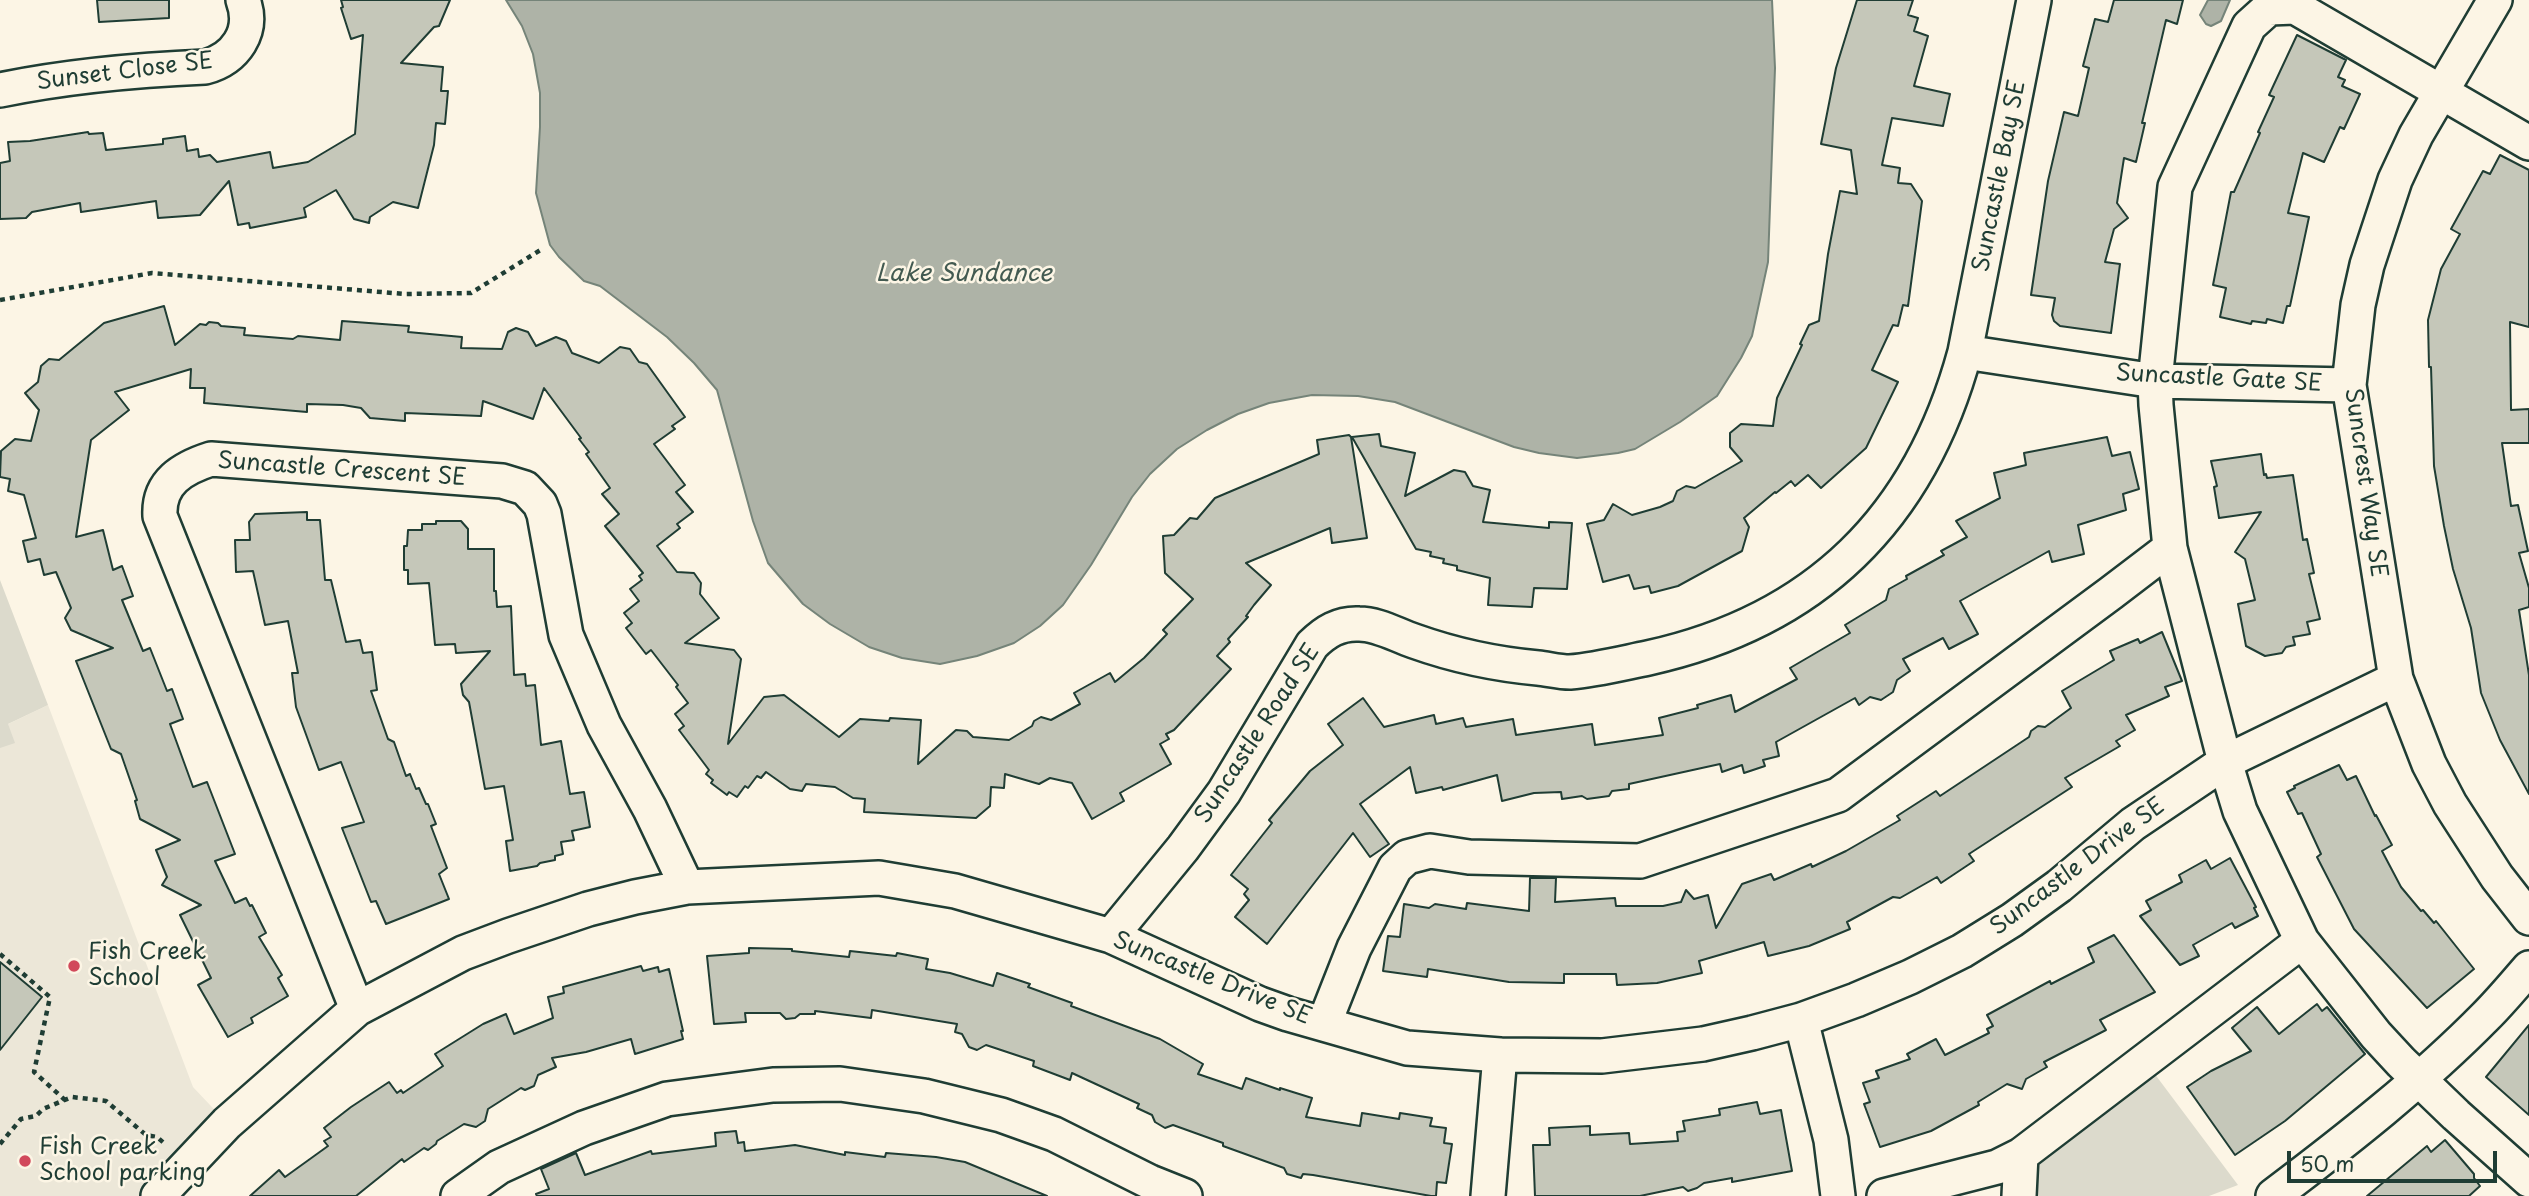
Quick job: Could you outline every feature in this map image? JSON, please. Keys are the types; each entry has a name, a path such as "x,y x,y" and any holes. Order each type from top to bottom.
{"street":[{"name":"Sunset Close SE","path":"0,90 129,70 205,67 215,64 234,52 246,31 247,17 243,0"},
{"name":"Suncastle Bay SE","path":"1965,352 2034,0"},
{"name":"Suncrest Way SE","path":"2495,0 2441,91 2395,180 2378,227 2358,305 2349,385 2396,679 2425,753 2450,804 2497,877 2529,918"},
{"path":"2529,143 2295,7 2269,8 2249,26 2175,187 2155,380 2170,548 2240,811 2302,941 2376,1035 2417,1079 2529,1180"},
{"name":"Suncastle Gate SE","path":"1965,352 2155,380 2349,385"},
{"name":"Suncastle Road SE","path":"1111,936 1183,848 1224,792 1305,656 1322,635 1347,624 1361,624 1488,663 1569,672 1691,648 1726,636 1760,620 1823,580 1877,528 1923,463 1941,427 1955,391 1965,352"},
{"name":"Suncastle Crescent SE","path":"357,1009 160,516 159,506 164,491 174,477 187,467 211,459 336,468 502,481 532,493 544,514 566,635 604,725 650,809 687,887"},
{"path":"1324,1024 1354,948 1395,869 1407,857 1430,851 1469,857 1640,861 1838,795 2170,548"},
{"name":"Suncastle Drive SE","path":"158,1196 187,1163 262,1090 357,1009 463,953 508,936 588,909 687,887 879,878 955,891 1111,936 1260,1004 1407,1048 1551,1057 1653,1051 1740,1036 1801,1020 1867,996 1962,951 2050,893 2133,824 2225,762 2396,679"},
{"path":"1884,1196 1997,1167 2021,1154 2302,941"},
{"path":"2273,1196 2348,1140 2417,1079 2485,1017 2529,968"},
{"path":"1801,1020 1831,1140 1838,1196"},
{"path":"1488,1196 1500,1055"},
{"path":"458,1196 499,1167 584,1128 667,1100 773,1086 840,1084 924,1096 1001,1115 1054,1134 1150,1182 1185,1196"},
{"path":"2019,1196 2021,1154"}],"path":[{"path":"0,300 152,273 405,294 471,293 542,249"},
{"path":"0,954 50,997 34,1072 65,1100"},
{"path":"0,1144 21,1119 36,1116 43,1109 72,1097 106,1101 146,1135 157,1137 187,1163"}],"shaded area":[{"path":"0,580 48,705 8,724 15,743 0,748"},
{"name":"Fish Creek School","path":"48,705 193,1087 227,1123 158,1196 0,1196 0,728"},
{"path":"2151,1069 2238,1185 2209,1196 2033,1196 2036,1157"}],"water":[{"name":"Lake Sundance","path":"506,0 1772,0 1775,68 1768,262 1752,336 1717,396 1635,449 1618,453 1577,458 1539,453 1514,447 1395,402 1358,396 1312,395 1269,403 1238,414 1177,449 1150,474 1132,497 1063,605 1040,626 1014,643 977,656 940,664 902,658 869,647 830,624 803,604 768,563 753,521 717,390 667,337 600,286 584,281 550,245 536,193 540,93 533,54 522,26"},
{"path":"2208,0 2230,0 2221,21 2211,26 2206,24 2200,15"}],"building":[{"path":"97,0 169,0 169,18 99,22"},
{"path":"341,0 450,0 439,26 434,27 401,63 443,67 441,91 448,91 445,124 436,123 434,145 418,208 393,202 370,217 369,223 354,219 336,190 304,208 306,217 250,228 249,223 238,225 229,181 200,215 158,218 156,201 81,212 80,203 32,212 26,218 0,219 0,163 10,161 8,142 88,132 103,133 106,150 163,144 163,139 185,136 187,151 198,149 199,157 210,155 217,162 270,152 273,168 308,162 355,134 363,35 351,39"},
{"path":"1857,0 1913,0 1908,15 1918,18 1914,31 1928,36 1914,86 1950,94 1943,126 1892,118 1882,165 1900,168 1898,183 1911,184 1922,201 1908,306 1903,305 1898,326 1893,325 1872,370 1898,382 1866,448 1821,488 1808,475 1795,486 1791,481 1775,492 1744,518 1749,527 1742,551 1678,586 1651,593 1649,586 1634,589 1629,575 1603,582 1587,524 1604,520 1613,504 1632,515 1660,507 1673,501 1677,491 1686,486 1695,488 1742,461 1730,447 1730,433 1741,424 1773,426 1777,398 1802,345 1800,344 1809,325 1819,321 1840,191 1857,194 1851,150 1821,144 1836,68"},
{"path":"2114,0 2183,0 2177,24 2166,20 2142,123 2145,123 2136,162 2124,158 2117,203 2128,218 2114,229 2105,262 2120,264 2111,333 2060,326 2052,315 2055,298 2031,295 2048,181 2064,112 2078,116 2089,68 2083,66 2095,19 2108,22"},
{"path":"2297,35 2346,60 2338,77 2345,80 2342,86 2360,94 2344,129 2340,127 2324,162 2303,153 2288,213 2309,217 2290,306 2287,306 2283,323 2267,319 2266,323 2252,321 2251,324 2220,317 2226,288 2213,285 2231,192 2234,192 2260,133 2258,132 2274,97 2269,95"},
{"path":"2500,155 2529,170 2529,327 2510,322 2511,410 2529,409 2529,443 2502,443 2511,506 2518,505 2528,551 2519,553 2529,588 2529,607 2519,610 2529,675 2529,794 2500,740 2481,693 2471,628 2453,569 2434,466 2429,367 2428,320 2441,269 2460,234 2451,229 2483,171 2490,174"},
{"path":"164,306 175,345 200,324 206,325 209,322 245,328 244,335 340,340 342,321 409,326 408,332 462,337 461,348 502,349 508,332 516,328 528,332 536,346 556,337 566,341 572,353 599,363 620,347 630,349 639,362 647,364 685,417 672,426 675,429 654,444 685,485 676,492 693,512 677,524 680,528 657,546 677,572 694,573 701,583 700,594 719,618 685,643 734,650 741,659 728,744 764,697 784,695 839,737 860,719 921,720 918,764 956,730 967,731 973,737 1009,740 1041,717 1051,720 1080,704 1074,693 1110,673 1115,682 1144,658 1167,634 1163,630 1193,599 1165,573 1163,536 1174,535 1190,518 1197,519 1215,498 1319,454 1317,440 1349,435 1351,437 1367,538 1332,543 1330,528 1246,563 1271,585 1217,656 1231,669 1174,730 1166,734 1169,739 1160,744 1171,764 1120,793 1124,801 1092,819 1072,783 1050,778 1039,784 1005,774 1004,788 991,787 990,806 976,818 864,812 865,799 853,798 835,787 806,784 802,791 790,789 766,772 761,778 757,776 748,788 745,786 737,797 729,792 727,795 711,783 713,780 706,774 709,770 679,730 684,726 675,714 688,703 676,687 678,685 651,650 646,654 626,628 632,623 624,613 639,601 630,589 642,580 639,576 643,573 605,526 619,514 602,494 610,488 586,454 589,452 579,439 581,438 544,388 533,419 483,401 481,416 405,413 405,421 370,418 361,408 343,405 307,404 307,412 204,403 205,388 190,388 191,369 115,392 129,410 91,440 76,537 103,530 113,570 122,566 133,596 122,600 143,651 150,648 167,691 172,689 183,719 170,724 193,787 207,782 235,854 215,861 235,903 246,898 250,906 252,905 266,933 259,937 282,975 278,978 288,996 251,1018 253,1023 228,1037 198,985 211,978 180,915 201,905 162,885 167,877 156,850 180,840 140,819 135,801 137,800 121,754 111,749 76,661 113,648 71,630 65,618 71,608 56,572 44,575 40,559 28,562 23,541 36,538 24,495 8,491 10,479 0,477 1,451 15,439 31,441 39,410 25,393 38,382 41,366 49,359 59,360 104,323"},
{"path":"1379,434 1381,446 1415,453 1405,496 1454,470 1465,472 1473,486 1490,490 1483,522 1549,528 1549,522 1572,523 1567,589 1534,588 1532,607 1488,605 1490,578 1457,570 1457,566 1443,563 1444,559 1430,556 1431,552 1416,549 1352,437"},
{"path":"2107,437 2112,456 2130,452 2139,489 2123,494 2126,510 2078,525 2084,554 2052,562 2049,551 1960,601 1978,634 1949,649 1943,638 1903,659 1910,671 1897,680 1893,692 1881,700 1870,697 1859,705 1855,698 1776,742 1779,756 1763,760 1765,766 1744,773 1742,765 1722,772 1720,764 1629,784 1629,789 1612,791 1609,796 1587,799 1582,796 1562,799 1561,792 1534,793 1502,801 1497,775 1443,790 1442,787 1416,793 1410,767 1360,804 1389,844 1370,857 1353,833 1267,944 1235,917 1249,900 1244,894 1248,889 1231,875 1272,823 1269,820 1310,771 1343,745 1328,724 1363,698 1384,727 1434,715 1436,724 1463,718 1466,727 1513,719 1516,735 1592,724 1595,745 1663,735 1659,718 1698,708 1697,705 1731,695 1735,712 1797,679 1790,668 1850,633 1845,625 1886,600 1889,589 1907,579 1906,576 1944,555 1941,551 1967,537 1956,521 2000,498 1994,473 2026,465 2024,453"},
{"path":"2261,454 2264,475 2266,474 2267,478 2293,475 2303,540 2307,539 2314,573 2309,574 2320,619 2307,622 2310,634 2293,637 2295,645 2286,647 2282,653 2265,656 2246,646 2238,604 2255,600 2245,559 2235,552 2261,512 2219,518 2214,487 2217,486 2211,461"},
{"path":"307,512 307,520 320,520 325,580 331,580 346,642 360,640 363,653 372,652 377,690 371,691 388,739 394,742 406,776 410,774 416,789 419,788 428,804 436,824 431,826 447,868 439,874 449,899 386,924 376,901 371,902 342,828 364,822 341,762 319,770 296,707 292,673 298,673 288,621 265,625 253,571 236,572 235,540 250,540 249,522 255,514"},
{"path":"436,521 461,521 468,529 468,549 494,549 494,591 497,607 511,606 514,675 525,674 526,686 535,685 541,745 561,741 570,794 584,792 590,827 572,831 574,840 561,842 563,854 537,866 510,871 506,841 513,840 504,786 485,789 469,702 463,695 461,684 490,651 456,653 455,644 435,645 429,583 408,584 408,570 404,570 404,546 407,546 408,530 422,530 422,524 436,524"},
{"path":"2162,632 2182,681 2165,687 2169,696 2126,715 2135,730 2116,741 2120,746 2065,778 2072,787 1969,854 1974,861 1941,883 1937,877 1900,898 1893,897 1847,922 1850,929 1809,946 1768,956 1764,942 1699,961 1702,973 1657,983 1617,985 1616,974 1564,974 1564,983 1509,982 1428,969 1427,977 1383,971 1388,936 1400,937 1404,904 1429,908 1435,904 1466,909 1467,903 1529,911 1530,878 1556,878 1555,902 1615,898 1616,906 1663,906 1681,902 1686,890 1694,899 1708,895 1716,928 1742,884 1771,874 1774,880 1811,864 1812,867 1900,820 1897,816 1936,791 1940,796 2029,737 2031,731 2038,726 2045,727 2071,708 2062,691 2114,660 2110,651 2138,639 2140,643"},
{"path":"2339,765 2347,780 2356,776 2392,845 2382,851 2401,887 2421,911 2434,923 2436,921 2474,969 2427,1008 2354,929 2317,857 2321,854 2302,813 2298,814 2287,792"},
{"path":"2230,858 2256,907 2254,908 2258,916 2235,928 2232,923 2193,945 2199,956 2180,965 2140,916 2151,910 2146,901 2182,882 2179,875 2206,860 2211,869"},
{"path":"2114,935 2155,992 2100,1020 2106,1030 2044,1062 2047,1067 2026,1079 2022,1089 2007,1084 1978,1102 1979,1105 1931,1131 1880,1147 1864,1104 1870,1102 1863,1083 1879,1078 1876,1071 1910,1059 1907,1054 1936,1039 1945,1055 1989,1033 1987,1029 1993,1026 1987,1015 2050,981 2051,984 2094,962 2088,948"},
{"path":"749,948 792,949 849,957 850,951 896,956 897,953 928,959 926,969 993,986 997,973 1030,984 1028,987 1072,1003 1071,1006 1160,1039 1203,1064 1198,1074 1242,1089 1246,1078 1312,1098 1306,1117 1360,1126 1362,1113 1399,1119 1400,1113 1432,1118 1430,1126 1446,1128 1444,1143 1452,1144 1446,1183 1437,1182 1436,1196 1431,1196 1313,1175 1303,1174 1301,1178 1287,1174 1284,1168 1223,1146 1223,1143 1173,1125 1165,1128 1155,1122 1152,1115 1137,1108 1139,1104 1072,1073 1070,1080 1033,1066 1034,1061 986,1045 977,1050 969,1047 962,1034 955,1032 957,1024 872,1010 871,1018 815,1011 815,1014 800,1014 786,1019 780,1013 745,1013 746,1022 714,1024 707,956 749,953"},
{"path":"0,962 42,997 0,1050"},
{"path":"641,966 643,971 658,967 659,972 669,969 683,1039 635,1054 631,1039 586,1052 552,1058 556,1067 538,1075 534,1086 525,1090 521,1088 488,1109 485,1121 476,1127 464,1124 428,1150 424,1148 404,1162 402,1159 356,1196 250,1196 279,1170 285,1177 328,1146 324,1141 331,1137 324,1128 351,1107 389,1082 397,1093 401,1090 403,1093 443,1066 435,1054 483,1024 506,1014 514,1034 553,1018 548,997 564,993 563,987"},
{"path":"2317,1004 2322,1011 2327,1007 2365,1054 2285,1121 2235,1155 2187,1087 2211,1071 2251,1051 2232,1028 2257,1007 2279,1034"},
{"path":"2529,1025 2529,1115 2486,1077"},
{"path":"1757,1102 1760,1114 1781,1110 1792,1171 1732,1182 1732,1178 1704,1183 1688,1191 1683,1187 1640,1196 1535,1196 1533,1145 1550,1145 1549,1128 1590,1126 1590,1135 1629,1133 1630,1144 1678,1141 1677,1132 1685,1131 1683,1121 1720,1115 1719,1109"},
{"path":"736,1131 738,1143 744,1142 745,1151 795,1145 845,1155 845,1152 885,1157 886,1153 936,1157 965,1162 1047,1196 536,1194 549,1189 541,1169 576,1153 585,1175 651,1151 652,1154 716,1146 715,1133"},
{"path":"2445,1140 2474,1174 2480,1186 2469,1196 2367,1196 2427,1146 2431,1152"}],"place":[{"name":"Fish Creek School","path":"74,966"},
{"name":"Fish Creek School parking","path":"25,1161"}]}
